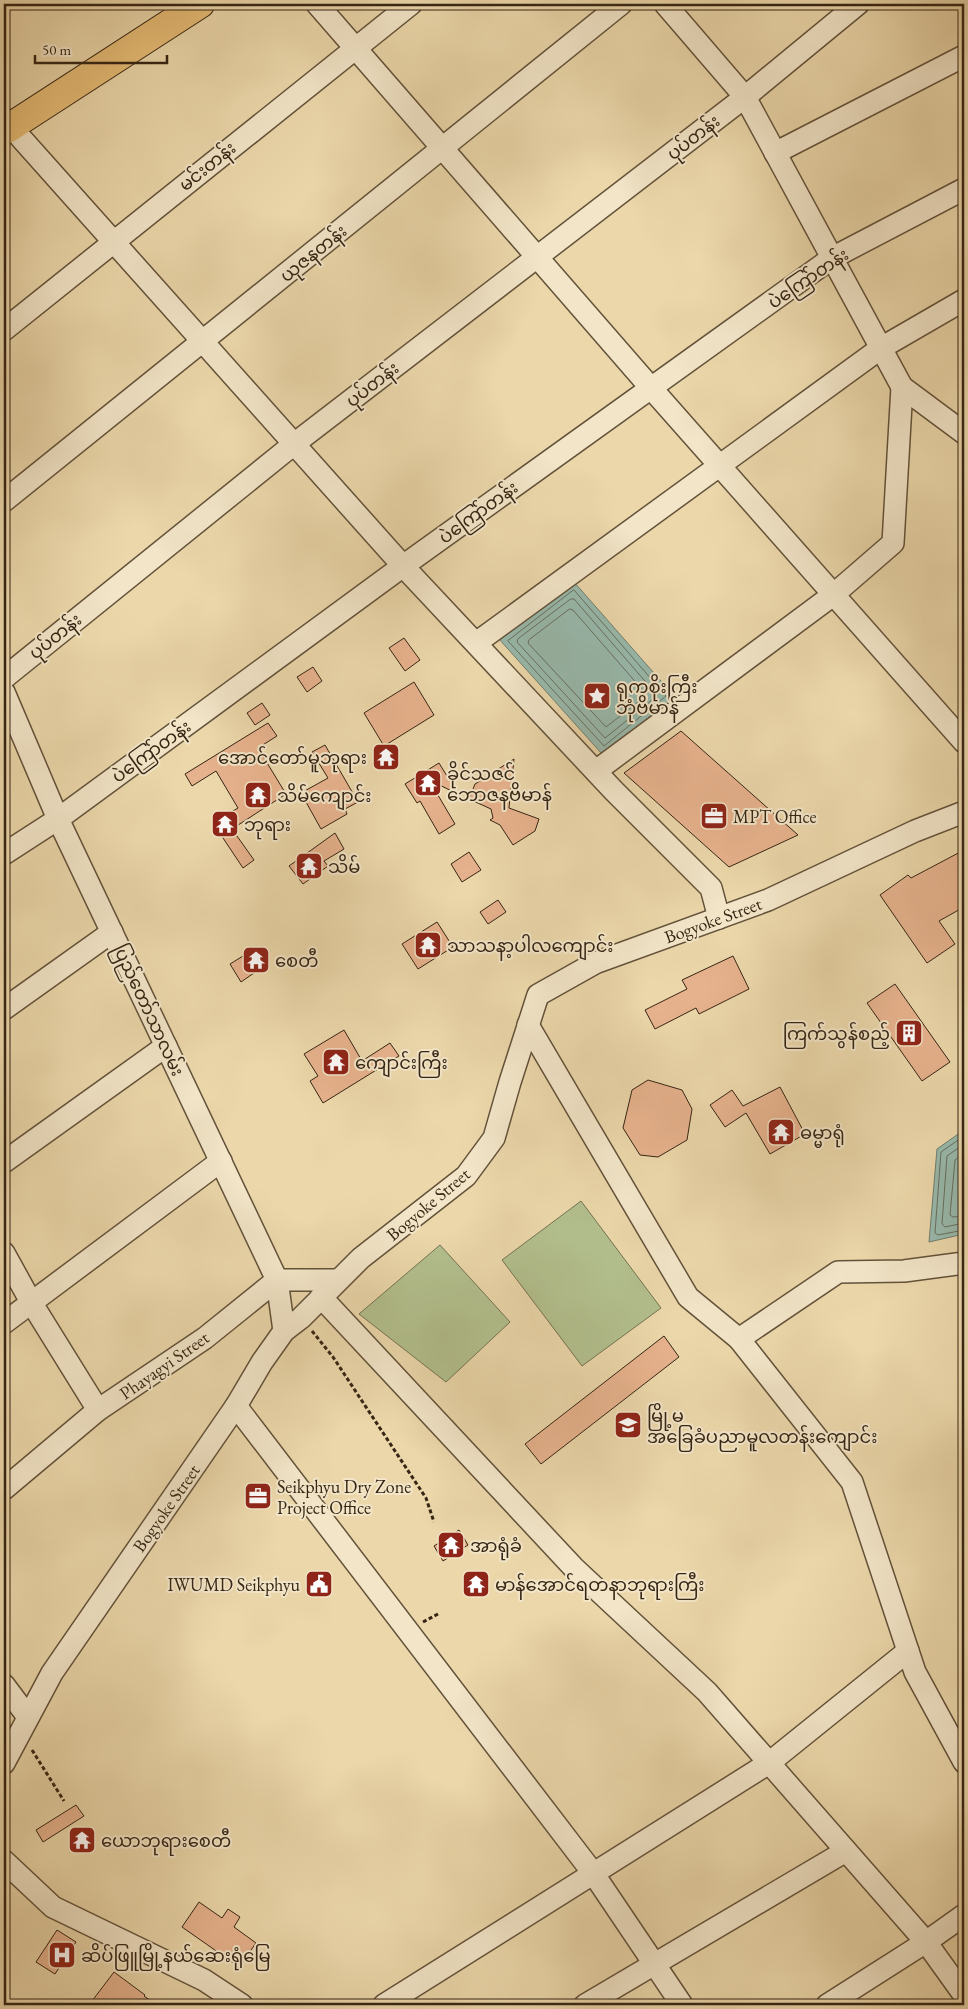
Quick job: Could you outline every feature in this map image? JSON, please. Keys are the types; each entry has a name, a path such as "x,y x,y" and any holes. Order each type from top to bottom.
{"main road":[{"path":"6,125 200,4"}],"street":[{"path":"317,4 719,466 964,742"},
{"name":"မင်းတန်း","path":"4,330 411,4"},
{"name":"ယုဇနတန်း","path":"4,501 621,4"},
{"path":"665,4 745,97 902,387 959,424"},
{"name":"ပုပ်တန်း","path":"4,678 294,444 745,97 858,4"},
{"path":"775,153 964,56"},
{"path":"6,125 403,566 596,772 711,888 718,918"},
{"name":"ပဲကြော်တန်း","path":"4,854 58,819 403,566 832,258 964,189"},
{"path":"476,643 881,348 964,300"},
{"path":"596,772 834,595 893,543 902,387"},
{"name":"ပြည်တော်သာလမ်း","path":"4,692 58,819 277,1280 284,1331"},
{"name":"Bogyoke Street","path":"4,1763 52,1673 236,1406 262,1362 284,1331 301,1318 361,1258 466,1176 494,1138 538,995 596,963 768,900 915,831 964,812"},
{"path":"4,1009 112,932"},
{"path":"528,1025 688,1297 739,1339 852,1482 915,1672 964,1762"},
{"path":"4,1162 166,1046"},
{"path":"4,1323 221,1161"},
{"path":"4,1253 31,1302 98,1410"},
{"path":"739,1339 838,1272 904,1271 964,1263"},
{"path":"277,1280 338,1280"},
{"name":"Phayagyi Street","path":"4,1489 98,1410 205,1338 277,1280"},
{"path":"321,1298 574,1568 707,1692 926,1942 964,1995"},
{"path":"236,1406 593,1873 682,2005"},
{"path":"384,2005 769,1763 908,1651"},
{"path":"4,1685 24,1725"},
{"path":"585,2005 846,1851"},
{"path":"4,1861 53,1906 204,1980 242,2005"},
{"path":"827,2005 926,1942 964,1915"}],"path":[{"path":"301,1318 333,1357 426,1498 434,1522"},
{"path":"24,1725 64,1801"}],"green space":[{"path":"581,1201 661,1308 582,1366 502,1260"},
{"path":"440,1245 510,1322 446,1382 359,1314"}],"water":[{"path":"574,582 675,697 602,754 499,639"},
{"path":"964,1130 964,1234 929,1242 937,1149"}],"building":[{"path":"404,638 420,660 405,671 389,648"},
{"path":"313,667 322,681 307,692 297,677"},
{"path":"414,682 434,715 384,746 364,713"},
{"path":"262,703 270,715 255,725 247,713"},
{"path":"268,723 277,736 258,748 286,794 232,829 254,860 243,868 213,823 238,808 216,771 192,786 185,774"},
{"path":"681,731 798,835 729,867 624,773"},
{"path":"325,745 358,802 345,809 347,814 321,829 301,793 328,778 312,752"},
{"name":"အောင်တော်မူဘုရား","path":"388,746 397,759 384,768 375,754"},
{"path":"514,759 509,808 539,819 535,831 513,845 500,825 490,820 493,818 491,809 469,799 475,784"},
{"path":"439,763 458,794 429,780 455,824 439,834 420,801 417,803 405,784"},
{"name":"သိမ်","path":"335,833 344,849 324,861 328,866 303,884 289,866"},
{"path":"964,850 964,879 959,881 964,891 964,907 939,921 955,944 927,963 880,895 908,875 911,878"},
{"path":"469,852 481,870 462,882 451,864"},
{"path":"498,900 506,912 488,924 480,912"},
{"name":"သာသနာ့ပါလကျောင်း","path":"437,922 453,947 418,969 402,944"},
{"path":"258,953 262,957 263,962 254,973 241,982 230,964 243,956 244,958"},
{"path":"733,956 749,989 699,1014 696,1008 655,1029 645,1010 687,989 682,980"},
{"name":"ကြက်သွန်စည့်","path":"895,984 950,1062 922,1081 867,1003"},
{"name":"ကျောင်းကြီး","path":"344,1030 362,1061 390,1043 399,1056 323,1103 310,1081 318,1076 304,1054"},
{"path":"648,1080 682,1090 692,1109 687,1140 658,1157 640,1155 623,1128 632,1090"},
{"path":"780,1087 805,1134 770,1154 746,1113 725,1127 710,1105 732,1090 743,1106"},
{"path":"664,1336 679,1357 541,1464 525,1444"},
{"name":"အာရုံခံ","path":"459,1530 468,1545 443,1561 434,1546"},
{"path":"76,1805 84,1816 43,1842 36,1830"},
{"path":"199,1902 222,1918 228,1909 240,1917 234,1927 256,1943 239,1967 182,1927"},
{"path":"57,1930 76,1942 55,1974 36,1962"},
{"path":"114,1972 144,1996 157,2005 89,2005"}],"place":[{"name":"ရုက္ခစိုးကြီး ဘုံဗိမာန်","path":"597,696"},
{"name":"အောင်တော်မူဘုရား","path":"386,757"},
{"name":"ခိုင်သဇင် ဘောဇနဗိမာန်","path":"428,783"},
{"name":"သိမ်ကျောင်း","path":"258,795"},
{"name":"MPT Office","path":"714,816"},
{"name":"ဘုရား","path":"225,824"},
{"name":"သိမ်","path":"309,866"},
{"name":"သာသနာ့ပါလကျောင်း","path":"428,945"},
{"name":"စေတီ","path":"256,960"},
{"name":"ကြက်သွန်စည့်","path":"909,1033"},
{"name":"ကျောင်းကြီး","path":"336,1062"},
{"name":"ဓမ္မာရုံ","path":"781,1132"},
{"name":"မြို့မ အခြေခံပညာမူလတန်းကျောင်း","path":"628,1425"},
{"name":"Seikphyu Dry Zone Project Office","path":"258,1496"},
{"name":"အာရုံခံ","path":"451,1545"},
{"name":"IWUMD Seikphyu","path":"319,1584"},
{"name":"မာန်အောင်ရတနာဘုရားကြီး","path":"476,1584"},
{"name":"ယောဘုရားစေတီ","path":"82,1840"},
{"name":"ဆိပ်ဖြူမြို့နယ်ဆေးရုံမြေ","path":"62,1955"}]}
